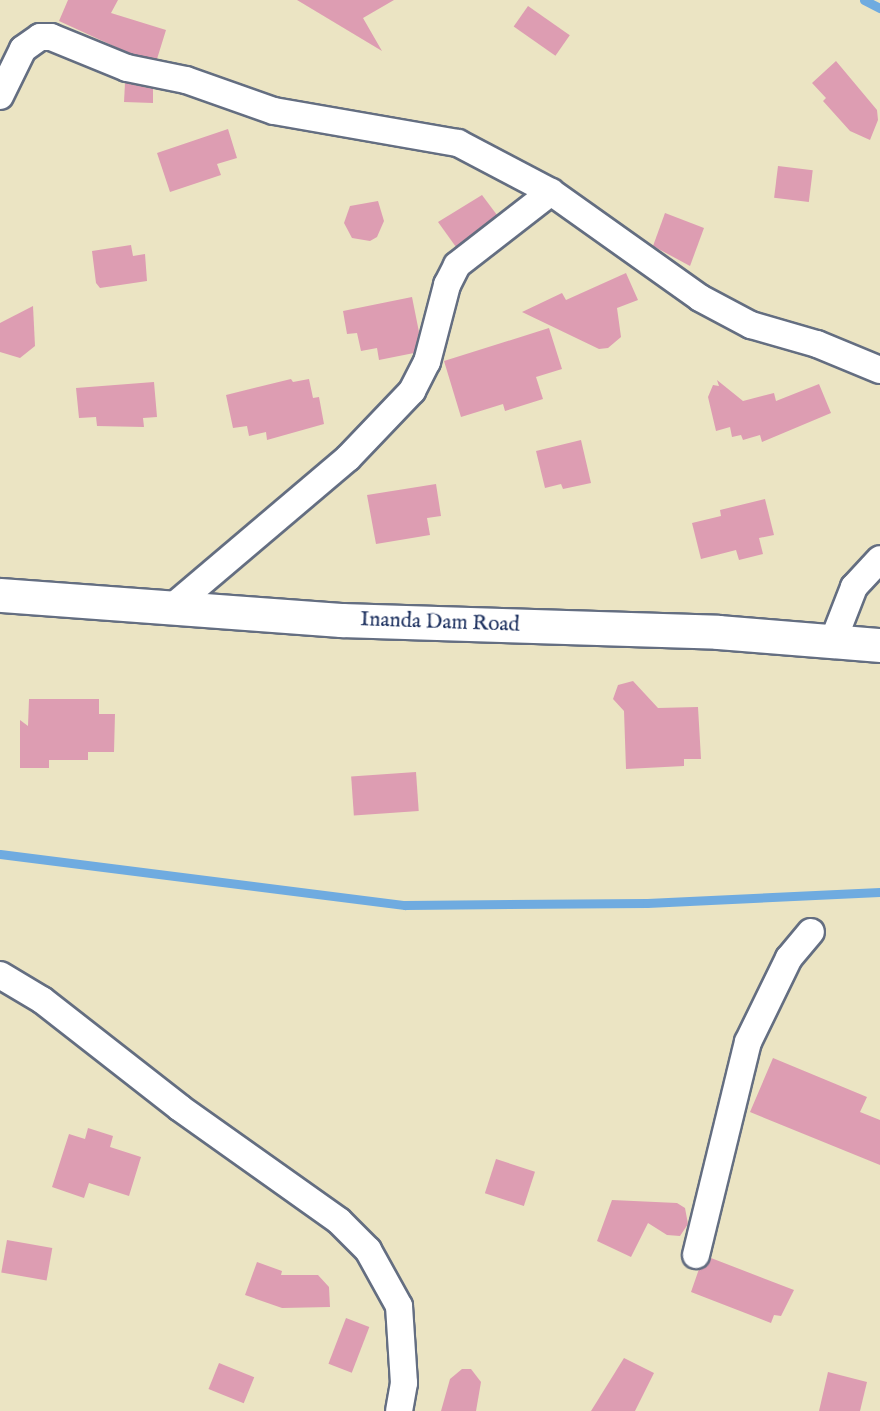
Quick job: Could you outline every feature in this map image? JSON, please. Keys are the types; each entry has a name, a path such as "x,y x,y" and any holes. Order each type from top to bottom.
{"street":[{"path":"0,96 23,49 40,37 51,37 127,68 186,80 242,103 458,143 551,192 700,298 751,325 817,344 880,370"},
{"path":"170,609 348,458 412,391 427,362 447,285 458,265 551,192"},
{"path":"833,641 854,587 880,559"},
{"name":"Inanda Dam Road","path":"0,595 170,609 880,645"},
{"path":"696,1255 748,1042 789,958 811,932"},
{"path":"0,975 42,1000 180,1108 339,1221 368,1250 399,1306 404,1383 399,1411"}],"building":[{"path":"68,0 118,0 111,13 166,30 157,59 131,54 59,21"},
{"path":"297,0 394,0 363,18 382,51"},
{"path":"528,6 570,35 555,56 514,26"},
{"path":"836,61 877,110 878,120 870,140 850,131 823,101 826,98 812,83"},
{"path":"125,83 153,89 153,103 124,102"},
{"path":"228,129 237,158 217,164 221,175 170,192 157,153"},
{"path":"778,166 813,170 809,202 774,198"},
{"path":"482,195 497,215 456,247 438,222"},
{"path":"378,201 384,221 377,237 370,241 352,238 344,223 350,206"},
{"path":"665,213 704,228 690,266 653,246"},
{"path":"131,245 133,256 145,254 147,281 100,288 96,283 92,251"},
{"path":"626,273 638,300 617,308 621,337 608,348 599,349 522,312 562,293 566,300"},
{"path":"412,297 419,332 414,353 379,360 377,348 361,351 357,333 347,334 343,311"},
{"path":"33,306 35,346 20,358 0,352 0,323"},
{"path":"549,328 562,369 536,377 543,399 505,411 503,404 461,417 444,361"},
{"path":"291,379 293,382 309,379 313,398 319,397 324,424 267,440 266,432 249,436 247,426 233,428 226,395"},
{"path":"717,380 743,401 774,393 776,401 819,384 831,413 762,442 760,435 743,440 741,435 732,437 730,427 716,431 708,397 713,385 719,386"},
{"path":"154,382 157,417 143,418 144,427 97,426 96,417 79,418 76,388"},
{"path":"581,440 591,483 563,489 561,484 545,488 536,451"},
{"path":"436,484 441,516 427,518 430,535 376,544 367,495"},
{"path":"765,499 774,535 759,538 763,554 739,560 736,550 701,559 692,523 721,516 720,510"},
{"path":"633,681 658,708 698,707 701,759 684,759 684,766 626,769 624,711 613,699 618,685"},
{"path":"29,699 99,699 99,714 115,714 114,752 88,752 88,760 49,760 49,768 20,768 20,720 28,726"},
{"path":"416,772 419,811 354,815 351,777"},
{"path":"773,1058 867,1097 860,1112 880,1120 880,1165 750,1112"},
{"path":"88,1128 113,1136 110,1147 141,1157 129,1196 89,1183 84,1198 52,1187 69,1134 85,1139"},
{"path":"496,1159 535,1172 524,1206 485,1193"},
{"path":"612,1200 677,1203 685,1208 688,1224 680,1236 667,1235 648,1223 631,1257 597,1241"},
{"path":"7,1240 52,1248 47,1280 1,1272"},
{"path":"711,1258 794,1290 781,1316 774,1315 771,1323 691,1292 699,1269"},
{"path":"257,1262 282,1271 281,1275 318,1275 329,1287 330,1307 282,1308 245,1295"},
{"path":"346,1318 369,1327 352,1373 328,1364"},
{"path":"624,1358 654,1373 635,1411 591,1411"},
{"path":"219,1363 254,1377 244,1403 209,1389"},
{"path":"462,1369 471,1369 481,1382 476,1411 441,1411 450,1379"},
{"path":"828,1372 867,1382 860,1411 819,1411"}],"waterway":[{"path":"864,0 880,8"},
{"path":"0,854 405,905 647,903 880,892"}]}
